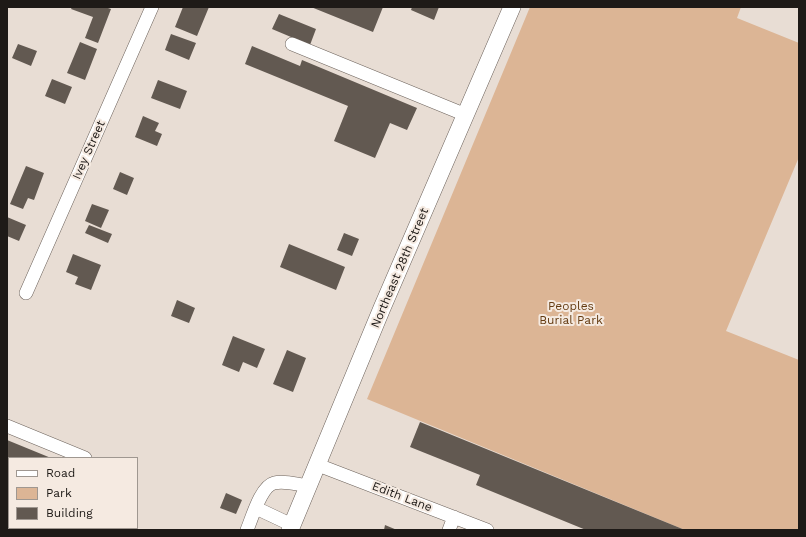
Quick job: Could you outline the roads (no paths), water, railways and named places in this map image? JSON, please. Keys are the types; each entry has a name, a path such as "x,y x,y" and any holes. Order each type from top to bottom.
{"main road":[{"name":"Northeast 28th Street","path":"291,528 382,308 512,7"}],"street":[{"name":"Ivey Street","path":"26,293 152,7"},
{"path":"292,44 466,115"},
{"path":"7,426 83,457"},
{"name":"Edith Lane","path":"318,465 487,530"},
{"path":"247,530 263,492 273,483 280,482 309,486"},
{"path":"256,508 291,528"},
{"path":"449,530 454,517"}],"park label":[{"name":"Peoples Burial Park","path":"571,313"}]}
